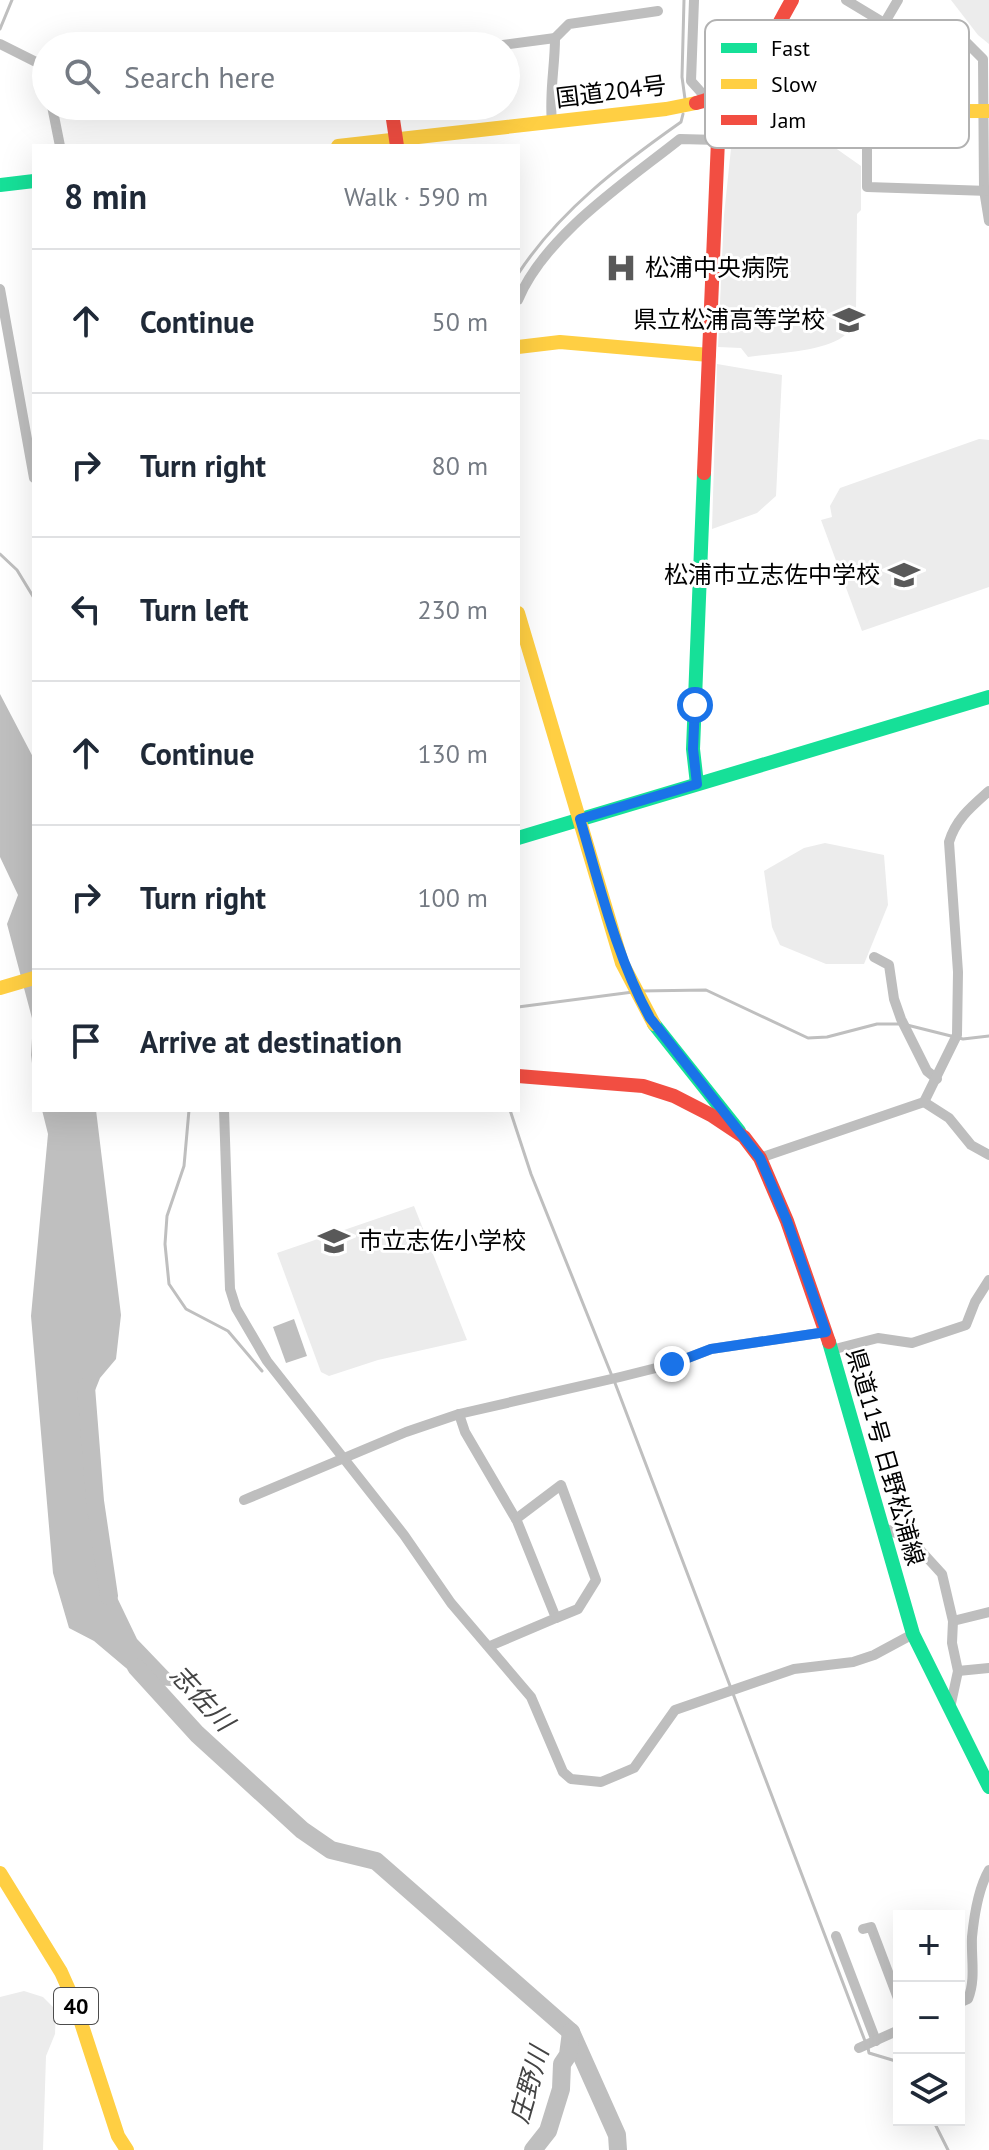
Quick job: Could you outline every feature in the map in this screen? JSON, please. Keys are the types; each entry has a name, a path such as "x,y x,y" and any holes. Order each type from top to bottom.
{"main road":[{"name":"国道204号","path":"779,20 792,0"},
{"name":"国道204号","path":"396,143 666,109 704,101"},
{"path":"393,120 396,143"},
{"path":"697,784 693,749 718,148"},
{"path":"0,185 32,181"},
{"path":"520,347 560,342 709,355"},
{"path":"520,620 622,963 650,1018 744,1137"},
{"path":"520,837 989,697"},
{"path":"1,988 32,979"},
{"name":"県道11号 日野松浦線","path":"520,1076 643,1086 674,1096 744,1137 760,1158 787,1221 826,1332 913,1634 987,1777"},
{"name":"40","path":"0,1873 61,1972 118,2136 127,2150"}],"street":[{"path":"694,0 691,81 704,101"},
{"path":"846,0 879,20"},
{"path":"886,20 898,0"},
{"path":"520,43 555,38 569,24 658,11"},
{"path":"552,122 550,102 555,38"},
{"path":"0,44 32,62"},
{"path":"969,45 983,59 989,221"},
{"path":"55,120 60,144"},
{"path":"520,295 552,249 598,203 680,139 705,140"},
{"path":"867,148 867,187 987,190"},
{"path":"0,289 32,467"},
{"path":"760,1158 924,1102 955,1039 958,972 949,842 961,816 989,791"},
{"path":"874,957 889,965 894,999 903,1024 917,1046 927,1071 937,1079"},
{"path":"924,1102 949,1118 971,1145 989,1155"},
{"path":"224,1112 230,1289 236,1308 267,1361 404,1535 451,1603 531,1697 563,1772 571,1779 601,1782 634,1768 675,1710 794,1669 853,1662 874,1655 913,1634"},
{"path":"831,1350 878,1338 912,1343 966,1325 975,1302 989,1280"},
{"path":"244,1500 406,1432 459,1414 672,1364 711,1349 826,1332"},
{"path":"459,1414 465,1432 516,1519 556,1618"},
{"path":"490,1646 578,1609 596,1580 561,1485 516,1519"},
{"path":"882,1527 911,1540 942,1574 953,1621 952,1643 958,1671 950,1708"},
{"path":"953,1621 989,1612"},
{"path":"958,1671 989,1668"},
{"path":"965,2000 974,1984 972,1934 984,1878 989,1870"},
{"path":"863,1929 871,1927 893,1985"},
{"path":"836,1936 874,2041"},
{"path":"859,2048 893,2033"}],"shaded area":[{"path":"951,0 989,0 989,44 978,35 969,20"},
{"path":"731,148 835,148 861,166 856,312 846,334 827,345 748,357 741,348 718,347 724,215"},
{"path":"717,364 782,375 776,496 757,513 712,529"},
{"path":"979,439 989,440 989,587 862,631 821,520 832,517 830,506 840,488"},
{"path":"0,694 32,755 32,1018 7,924 18,895 0,857"},
{"path":"825,843 884,855 888,905 864,964 826,964 780,945 772,927 764,871 804,848"},
{"path":"42,1112 96,1112 121,1315 116,1359 100,1378 82,1423 85,1476 100,1562 137,1639 183,1687 145,1684 94,1641 69,1628 53,1573 31,1316 48,1134"},
{"path":"414,1206 467,1340 378,1360 329,1376 321,1372 277,1253"},
{"path":"294,1319 307,1356 286,1363 273,1327"},
{"path":"24,1991 43,1997 56,2010 55,2034 46,2056 43,2150 0,2150 0,1997"}],"waterway":[{"path":"0,29 12,0"},
{"path":"684,0 682,77 685,99"},
{"path":"520,271 552,230 592,190 681,122 683,114"},
{"path":"0,554 17,570 32,595"},
{"path":"640,991 706,990 808,1038 827,1037 877,1024 899,1024"},
{"path":"520,1007 633,992"},
{"path":"907,1025 963,1039 989,1036"},
{"path":"189,1112 184,1166 167,1216 165,1244 169,1284 186,1309 228,1331 262,1371"},
{"path":"511,1112 531,1174 612,1376"},
{"path":"615,1383 865,2041"},
{"name":"志佐川","path":"86,1387 95,1501 109,1596"},
{"name":"志佐川","path":"136,1667 197,1734 302,1830 331,1850 376,1861 571,2032 617,2135 618,2150"},
{"name":"庄野川","path":"533,2150 548,2131 561,2089 562,2064 568,2055 571,2032"},
{"path":"868,2048 869,2053 893,2060"},
{"path":"936,2126 948,2150"}],"traffic: fast":[{"path":"0,185 32,181"},
{"path":"697,784 693,749 704,473"},
{"path":"520,837 989,697"},
{"path":"654,1024 739,1131"},
{"path":"829,1342 913,1634 989,1787"}],"traffic: slow":[{"path":"356,144 696,103"},
{"path":"969,111 989,111"},
{"path":"520,347 560,342 709,355"},
{"path":"520,620 622,963 654,1024"},
{"path":"0,988 32,979"},
{"path":"0,1873 61,1972 74,2001 118,2136 127,2150"}],"traffic: jam":[{"path":"781,20 792,0"},
{"path":"696,103 705,100"},
{"path":"393,120 397,144"},
{"path":"704,473 718,148"},
{"path":"520,1076 643,1086 674,1096 744,1137 760,1158 787,1221 829,1342"}],"place":[{"name":"松浦中央病院","path":"621,268"},
{"name":"県立松浦高等学校","path":"849,320"},
{"name":"松浦市立志佐中学校","path":"904,575"},
{"name":"市立志佐小学校","path":"334,1241"}],"route":[{"path":"672,1364 711,1349 826,1332 787,1221 760,1158 650,1018 622,963 580,819 697,784 693,749 695,705"}]}
